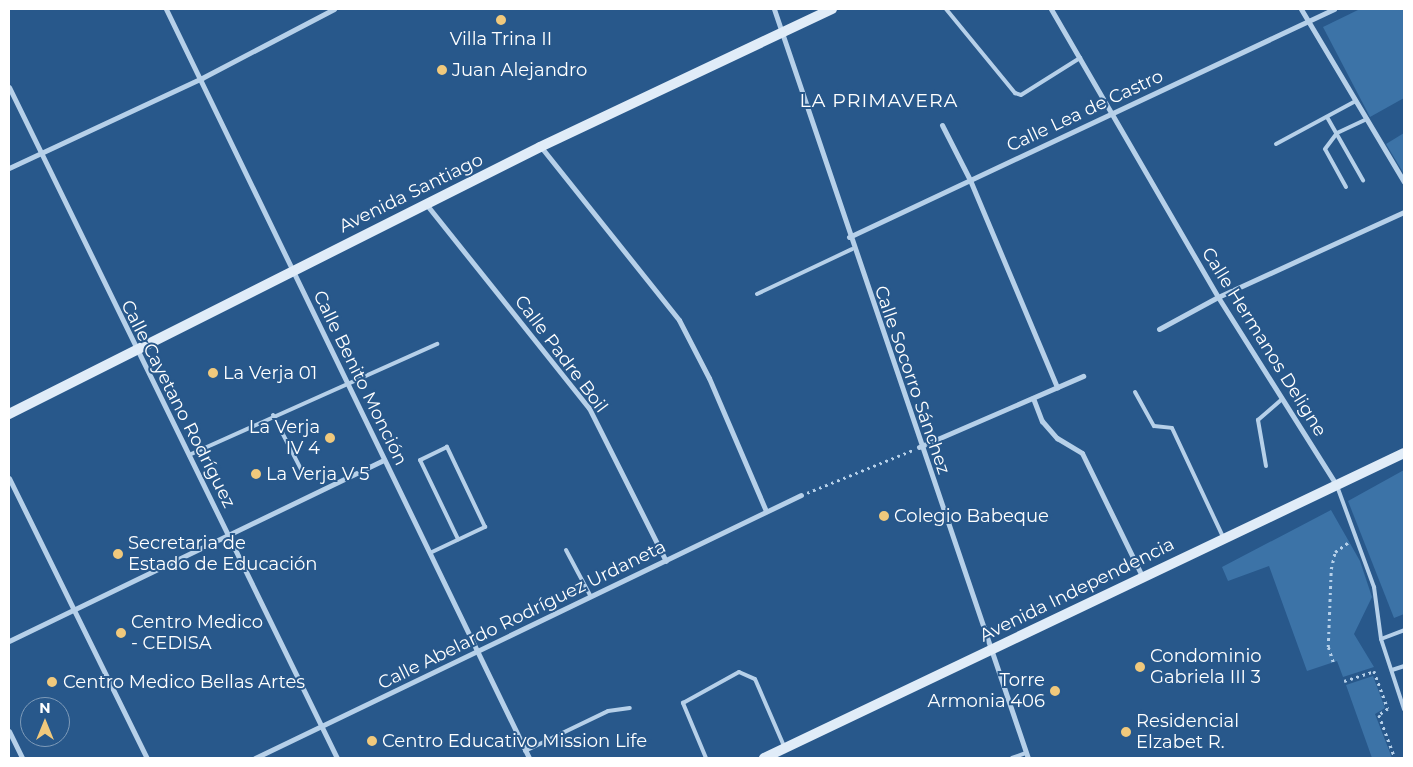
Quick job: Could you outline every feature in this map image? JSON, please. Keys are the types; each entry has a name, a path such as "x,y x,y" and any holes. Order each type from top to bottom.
{"main road":[{"name":"Avenida Santiago","path":"9,414 133,348 540,147 781,30 832,9"},
{"name":"Avenida Independencia","path":"764,758 1143,578 1224,537 1337,486 1404,453"}],"street":[{"name":"Calle Benito Monción","path":"166,9 202,78 383,460 432,552 529,758"},
{"path":"9,168 202,78 334,9"},
{"name":"Calle Socorro Sánchez","path":"774,9 852,249 920,447 994,648 1027,756"},
{"name":"Calle Hermanos Deligne","path":"1051,9 1218,297 1337,486"},
{"path":"1301,9 1404,182"},
{"name":"Calle Lea de Castro","path":"849,237 1334,9"},
{"name":"Calle Cayetano Rodríguez","path":"9,87 133,348 189,455 337,758"},
{"path":"942,125 970,180 1057,387"},
{"path":"540,147 679,320 709,378 766,511"},
{"name":"Calle Padre Boil","path":"426,204 588,408 666,561"},
{"path":"1159,329 1218,297 1404,212"},
{"path":"920,447 1083,376"},
{"path":"1033,398 1042,421 1057,438 1082,453 1143,578"},
{"path":"9,641 383,460"},
{"path":"9,478 144,757"},
{"name":"Calle Abelardo Rodríguez Urdaneta","path":"255,758 801,495"},
{"path":"9,731 22,758"}],"lane":[{"path":"946,9 1015,93 1028,92 1080,58"},
{"path":"1276,144 1356,101"},
{"path":"1327,117 1363,180"},
{"path":"1346,187 1325,149 1337,133 1367,119"},
{"path":"757,294 852,249"},
{"path":"189,455 345,382 437,344"},
{"path":"1135,392 1154,426 1172,428 1224,537"},
{"path":"1266,466 1258,420 1282,399"},
{"path":"273,416 304,476"},
{"path":"432,552 484,527 447,447 420,460 458,539"},
{"name":"Calle Hermanos Deligne","path":"1337,486 1357,537 1381,615 1381,639 1404,709"},
{"path":"566,550 591,597"},
{"path":"1381,639 1404,630"},
{"path":"1392,670 1404,666"},
{"path":"706,758 683,703 739,672 755,679 785,748"},
{"path":"525,751 608,711 630,708"},
{"path":"1012,758 1027,756"}],"path":[{"path":"801,495 920,447"},
{"path":"1333,662 1328,647 1331,569 1335,552 1357,537"},
{"path":"1344,681 1374,671 1388,709 1379,715 1395,758"}],"shaded area":[{"path":"1360,9 1404,9 1404,98 1370,117 1323,27"},
{"path":"1404,133 1404,174 1386,144"},
{"path":"1404,470 1404,614 1394,618 1348,501"},
{"path":"1331,510 1360,561 1372,597 1354,634 1374,667 1343,677 1337,661 1307,671 1269,566 1228,581 1222,567"},
{"path":"1373,676 1385,708 1375,714 1392,758 1372,758 1346,685"}],"place":[{"name":"Villa Trina II","path":"501,20"},
{"name":"Juan Alejandro","path":"442,70"},
{"name":"La Verja 01","path":"213,373"},
{"name":"La Verja IV 4","path":"330,438"},
{"name":"La Verja V 5","path":"256,474"},
{"name":"Colegio Babeque","path":"884,516"},
{"name":"Secretaria de Estado de Educación","path":"118,554"},
{"name":"Centro Medico - CEDISA","path":"121,633"},
{"name":"Condominio Gabriela III 3","path":"1140,667"},
{"name":"Centro Medico Bellas Artes","path":"52,682"},
{"name":"Torre Armonia 406","path":"1055,691"},
{"name":"Residencial Elzabet R.","path":"1126,732"},
{"name":"Centro Educativo Mission Life","path":"372,741"}],"district":[{"name":"LA PRIMAVERA","path":"879,101"}]}
